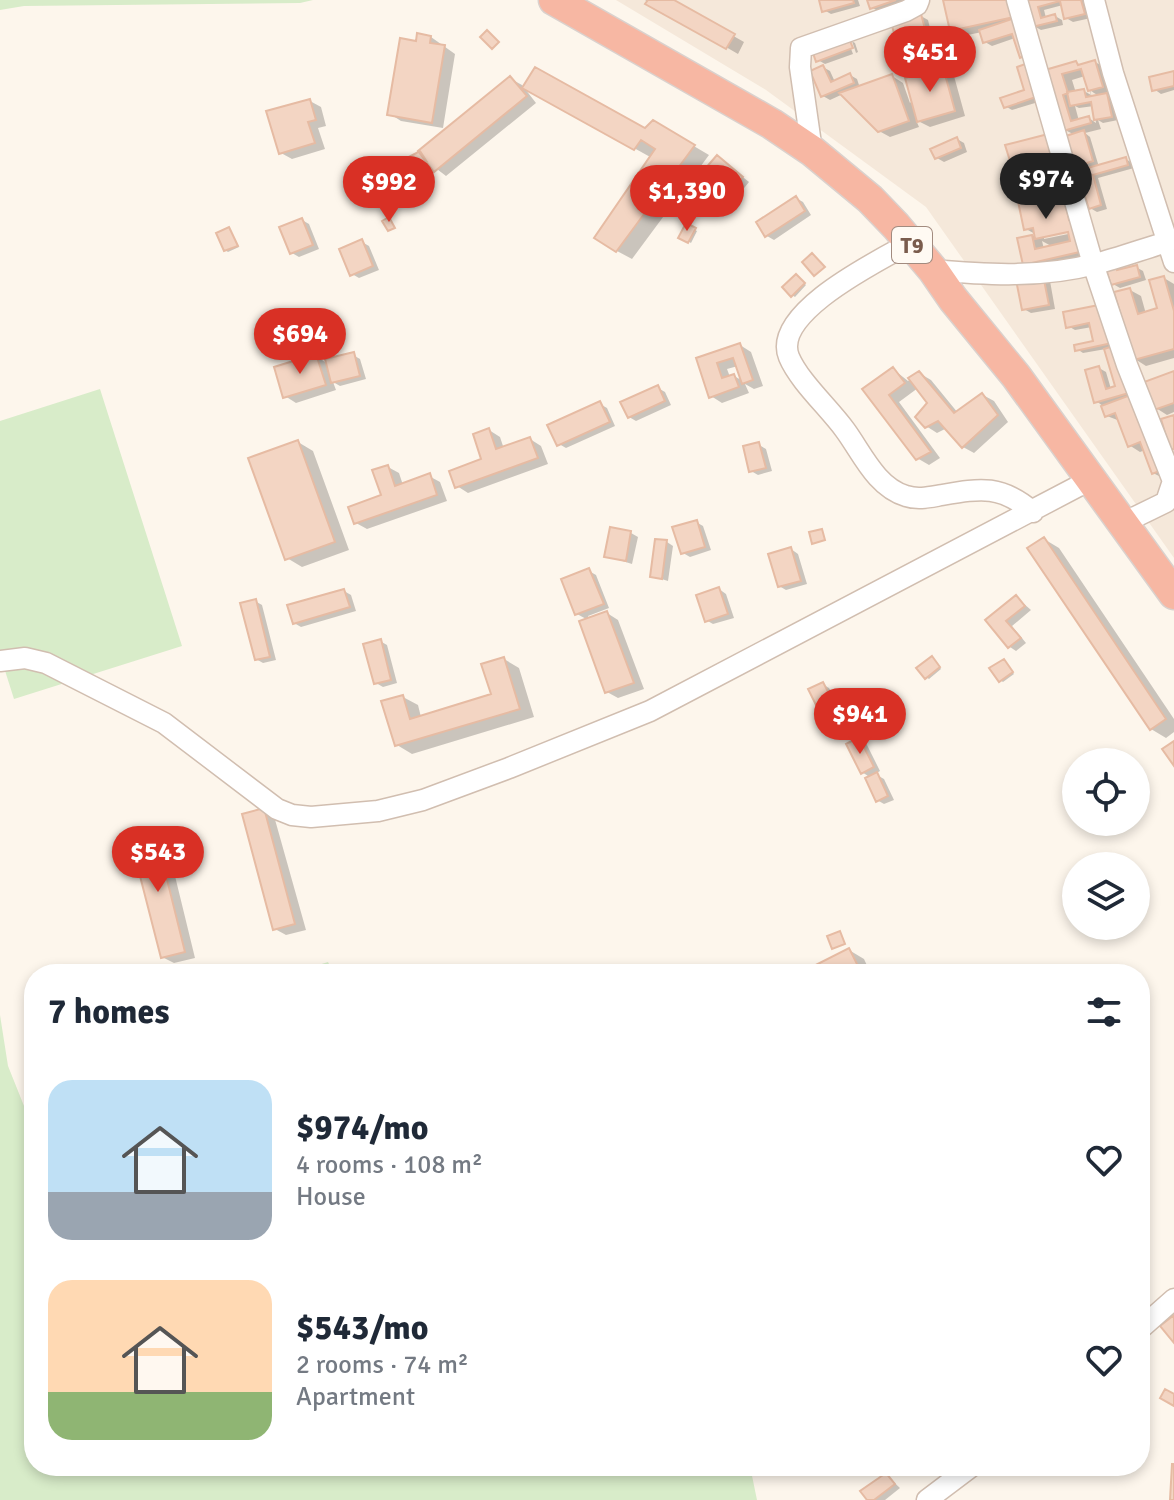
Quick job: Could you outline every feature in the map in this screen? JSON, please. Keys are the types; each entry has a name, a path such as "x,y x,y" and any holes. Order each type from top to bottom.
{"highway":[{"name":"T9","path":"554,0 772,124 812,151 870,199 933,270 1016,376 1174,594"}],"street":[{"path":"812,151 800,67 801,48 906,11 917,5 919,0"},
{"path":"1017,0 1093,264 1132,378 1173,481 1166,502 1123,523"},
{"path":"933,270 1004,275 1059,271 1171,251 1113,73 1094,0"},
{"path":"910,243 818,300 796,320 786,341 790,358 872,469 892,490 908,497 923,498 1003,491 1033,512"},
{"path":"0,661 25,658 46,663 164,723 277,809 292,815 311,817 378,811 467,785 650,711 1090,480"},
{"path":"1150,1320 1174,1299"},
{"path":"927,1500 959,1476"}],"shaded area":[{"path":"616,0 1174,0 1174,558 926,207 766,90"}],"green space":[{"path":"0,0 313,0 300,3 24,6 0,10"},
{"path":"100,389 182,646 14,699 0,655 0,421"},
{"path":"0,1015 8,1066 24,1106 24,1476 752,1476 757,1500 0,1500"}],"building":[{"path":"648,0 674,0 735,34 726,49 645,4"},
{"path":"819,0 853,0 854,3 822,12"},
{"path":"867,0 896,0 870,9"},
{"path":"943,0 1010,0 1014,17 950,31"},
{"path":"1025,0 1081,0 1085,14 1064,19 1060,1 1038,7 1041,18 1055,14 1057,21 1032,27"},
{"path":"921,14 925,29 895,37 891,22"},
{"path":"1018,17 1030,54 1020,58 1012,34 983,43 979,30"},
{"path":"487,30 499,42 492,49 480,37"},
{"path":"417,33 431,36 430,43 445,45 432,123 387,115 400,38 416,41"},
{"path":"848,36 853,48 816,62 812,50"},
{"path":"1095,60 1103,87 1088,91 1081,69 1062,74 1068,93 1063,95 1071,121 1089,116 1091,123 1063,131 1045,70 1076,61 1078,65"},
{"path":"1028,63 1039,96 1004,108 1000,98 1024,90 1017,67"},
{"path":"823,65 831,82 850,73 854,83 821,97 810,71"},
{"path":"535,67 645,128 653,120 695,145 616,252 594,238 655,149 641,140 634,150 522,88"},
{"path":"943,67 955,111 917,122 905,78"},
{"path":"1174,71 1174,86 1152,91 1149,77"},
{"path":"892,74 909,121 878,132 839,93"},
{"path":"510,76 527,96 434,172 418,151"},
{"path":"1084,89 1086,97 1107,93 1112,117 1094,120 1091,102 1070,106 1067,92"},
{"path":"310,99 316,120 308,122 315,143 279,154 266,111"},
{"path":"1084,130 1093,161 1075,167 1066,136"},
{"path":"1052,133 1062,170 1017,182 1014,171 1052,161 1050,154 1011,164 1005,145"},
{"path":"957,137 961,148 935,159 930,149"},
{"path":"420,151 427,162 412,171 405,159"},
{"path":"717,155 743,177 724,200 706,186 689,205 680,198"},
{"path":"1126,157 1128,165 1093,175 1101,205 1089,209 1077,171"},
{"path":"1060,178 1069,220 1077,218 1084,251 1023,265 1017,238 1032,235 1035,249 1070,241 1068,232 1035,239 1033,228 1024,230 1015,187"},
{"path":"796,196 805,211 765,237 756,222"},
{"path":"389,217 395,228 388,231 382,221"},
{"path":"302,218 313,245 290,254 279,227"},
{"path":"686,223 696,228 688,243 678,238"},
{"path":"229,227 238,246 224,251 216,233"},
{"path":"362,239 373,266 350,276 339,249"},
{"path":"812,253 825,267 814,276 802,262"},
{"path":"1115,263 1117,270 1137,265 1140,277 1111,285 1105,266"},
{"path":"796,274 805,283 791,297 782,287"},
{"path":"1043,275 1049,305 1022,310 1016,280"},
{"path":"1164,276 1174,311 1174,349 1134,360 1114,292 1130,288 1138,314 1157,308 1149,280"},
{"path":"1104,304 1112,343 1075,351 1074,345 1093,341 1089,323 1066,328 1063,312"},
{"path":"740,343 753,380 742,384 733,358 717,363 722,378 734,374 739,387 709,398 696,358"},
{"path":"1116,345 1129,393 1094,403 1085,370 1099,366 1106,389 1115,386 1104,349"},
{"path":"354,352 360,376 331,383 325,359"},
{"path":"316,354 326,385 283,398 274,367"},
{"path":"893,367 905,383 889,395 931,452 916,460 862,389"},
{"path":"919,371 954,413 982,393 998,415 962,448 938,421 925,428 915,417 927,403 908,378"},
{"path":"1174,371 1174,403 1154,410 1144,382"},
{"path":"658,385 665,401 628,418 620,402"},
{"path":"1133,394 1162,470 1152,474 1140,442 1128,447 1115,413 1105,417 1101,406"},
{"path":"600,401 610,422 557,446 547,425"},
{"path":"1174,415 1174,449 1170,450 1161,419"},
{"path":"489,428 496,449 530,437 538,458 455,488 449,471 481,459 473,434"},
{"path":"298,440 335,542 285,560 248,458"},
{"path":"759,442 766,468 749,472 743,446"},
{"path":"388,465 395,486 430,473 437,495 354,524 348,507 381,495 372,470"},
{"path":"697,520 705,547 681,554 672,527"},
{"path":"610,527 631,531 626,561 604,557"},
{"path":"822,529 825,540 812,544 809,532"},
{"path":"1044,537 1166,719 1150,730 1027,548"},
{"path":"655,539 667,540 662,579 650,577"},
{"path":"791,547 801,581 778,587 768,554"},
{"path":"589,568 604,604 575,615 561,579"},
{"path":"719,587 728,614 705,622 696,595"},
{"path":"344,589 350,607 293,624 287,605"},
{"path":"1016,595 1025,606 1006,621 1021,638 1008,648 985,620"},
{"path":"256,599 270,657 255,660 240,603"},
{"path":"607,611 634,683 605,693 579,621"},
{"path":"381,639 391,680 374,684 363,644"},
{"path":"932,656 940,667 925,679 916,668"},
{"path":"504,657 520,709 395,746 381,701 403,695 410,719 491,694 481,664"},
{"path":"1004,659 1013,672 999,682 989,668"},
{"path":"823,682 843,721 828,729 808,689"},
{"path":"859,737 874,767 861,774 846,744"},
{"path":"1174,741 1174,766 1162,749"},
{"path":"877,772 888,796 876,802 865,778"},
{"path":"264,808 295,924 273,930 242,814"},
{"path":"155,831 185,952 161,958 130,837"},
{"path":"840,931 845,944 832,949 827,936"},
{"path":"849,948 857,964 818,964"},
{"path":"1174,1315 1174,1343 1160,1326"},
{"path":"1165,1389 1174,1394 1174,1406 1160,1398"},
{"path":"1172,1464 1174,1500 1170,1500"},
{"path":"882,1476 888,1476 895,1484 874,1500 867,1500 860,1491"}]}
